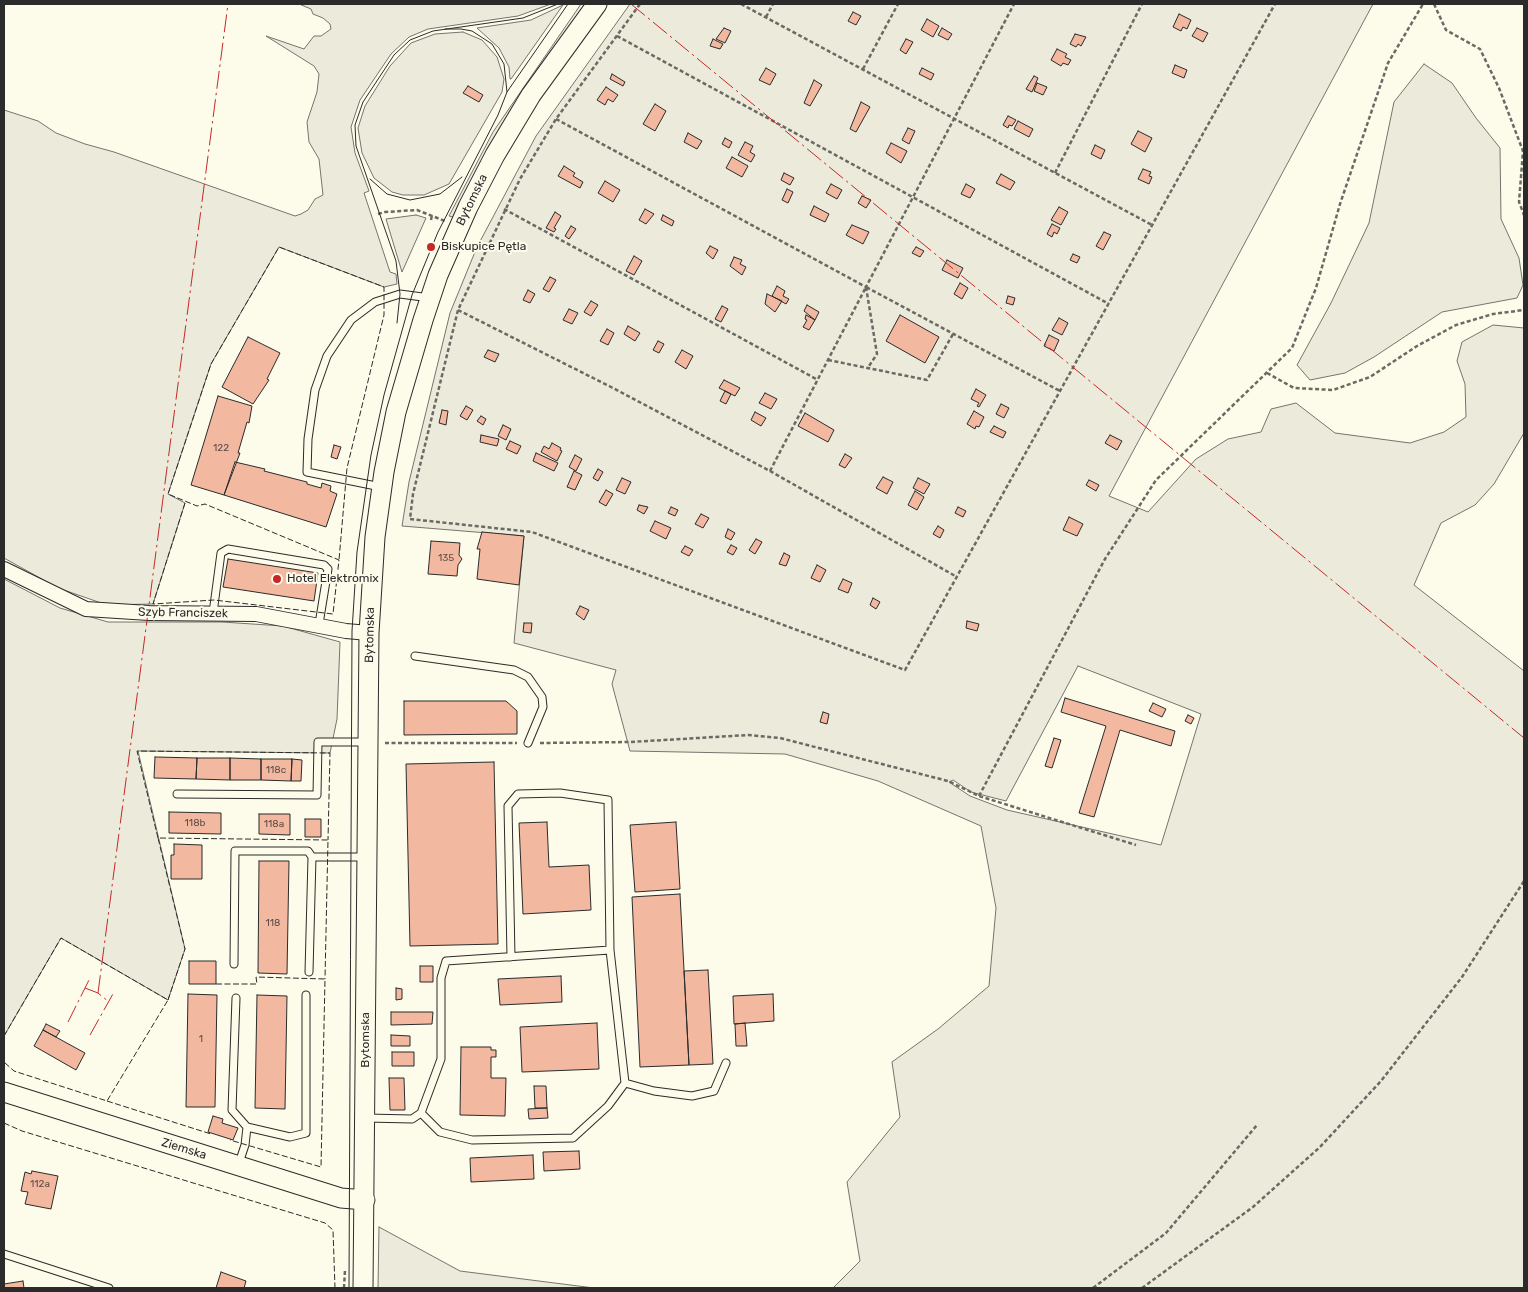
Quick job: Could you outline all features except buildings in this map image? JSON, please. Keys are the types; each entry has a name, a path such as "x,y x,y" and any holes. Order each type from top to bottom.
{"street":[{"name":"Bytomska","path":"363,1288 369,633 375,537 382,487 396,412 430,298 459,227 495,155 556,58 597,4"},
{"name":"Szyb Franciszek","path":"4,569 86,610 256,614 319,624 346,631 369,633"},
{"name":"Ziemska","path":"4,1092 341,1198 365,1200"}],"lane":[{"path":"382,487 307,472 308,439 315,390 327,356 351,320 374,302 400,294 430,298"},
{"path":"213,613 221,553 228,549 324,565 328,569 319,624"},
{"path":"415,656 514,670 528,678 542,697 543,708 528,743"},
{"path":"177,794 317,795 318,742 368,742"},
{"path":"421,1113 440,1132 472,1140 573,1138 608,1106 625,1083 610,950 608,800 560,793 518,794 508,806 511,957"},
{"path":"234,964 235,850 308,851 312,857 309,972"},
{"path":"312,857 367,857"},
{"path":"365,1118 412,1119 421,1113 441,1059 442,978 446,961 610,950"},
{"path":"236,998 232,1110 247,1127 290,1137 306,1134 306,995"},
{"path":"625,1083 654,1092 692,1096 714,1090 726,1063"},
{"path":"238,1166 245,1145 247,1127"},
{"path":"4,1254 109,1288"}],"path":[{"path":"640,4 556,119 504,209 458,310 413,494 410,519 532,532 905,670 1275,4"},
{"path":"741,4 1152,225"},
{"path":"766,17 773,4"},
{"path":"863,69 898,4"},
{"path":"770,471 1014,4"},
{"path":"1055,172 1142,4"},
{"path":"979,796 1105,559 1156,480 1292,348 1316,288 1340,204 1388,63 1423,4"},
{"path":"1434,4 1446,30 1480,49 1498,88 1523,151 1519,202 1524,215"},
{"path":"617,36 1109,304"},
{"path":"556,119 1060,392"},
{"path":"504,209 818,380"},
{"path":"378,214 418,210 448,222"},
{"path":"431,220 432,215"},
{"path":"866,287 877,354 868,368"},
{"path":"458,310 611,387 770,471 957,577"},
{"path":"1267,373 1294,388 1333,390 1370,377 1417,346 1456,325 1493,314 1524,310"},
{"path":"828,360 927,380 953,334"},
{"path":"368,742 405,744 631,742 748,735 780,738 948,782 979,796 1136,845"},
{"path":"1142,1288 1252,1207 1320,1147 1381,1081 1462,976 1524,881"},
{"path":"1093,1288 1166,1233 1257,1125"},
{"path":"344,1288 345,1270"}],"shaded area":[{"path":"299,4 551,4 518,16 428,29 409,37 391,54 360,100 351,127 355,153 369,191 364,193 390,272 396,274 397,284 384,287 279,247 211,364 168,494 185,503 153,604 107,605 58,588 4,558 4,110 38,121 56,133 85,144 114,152 295,216 301,214 308,210 315,199 323,195 319,159 309,142 307,122 317,92 319,74 314,66 266,36 304,49 314,36 321,36 331,29 330,24 323,18 313,14 311,9"},
{"path":"581,4 585,4 519,97 478,167 453,217 449,216 493,132"},
{"path":"630,4 1373,4 1109,496 1148,512 1196,459 1228,439 1261,432 1271,409 1296,403 1335,433 1410,443 1444,432 1466,417 1465,384 1457,361 1462,342 1493,325 1524,328 1524,433 1494,484 1475,505 1441,523 1414,585 1524,671 1524,1288 833,1288 860,1261 847,1182 900,1117 892,1062 938,1029 989,986 996,908 981,826 878,781 785,754 630,751 612,684 616,670 514,643 524,536 402,526 409,482 450,313 477,247 536,136","holes":["1078,666 1201,714 1161,845 1007,810 970,796 949,782 953,780 971,792 1006,801"]},
{"path":"563,5 510,79 509,67 499,48 477,28 531,20"},
{"path":"463,32 482,40 497,57 504,79 502,92 449,184 424,195 403,195 392,192 374,178 362,153 358,128 365,106 390,66 411,43 435,34"},
{"path":"1424,64 1452,83 1500,148 1501,219 1519,258 1523,285 1517,298 1442,312 1374,357 1345,373 1310,380 1297,365 1331,303 1369,223 1394,102"},
{"path":"416,215 426,218 402,272 386,219"},
{"path":"4,579 60,608 108,622 222,622 283,626 340,642 337,719 330,753 138,751 185,949 168,1000 61,938 4,1036"},
{"path":"379,1227 460,1271 594,1288 378,1288"}],"tram line":[{"path":"397,323 400,294 396,261 356,146 355,125 363,102 394,55 410,40 433,31 523,18 558,4"},
{"path":"507,92 568,4"},
{"path":"349,1288 352,631 357,552 371,455 384,395 412,295 438,232 498,115 507,92 504,64 492,44 472,31 445,29"},
{"path":"370,179 387,194 410,200 440,194 462,177"}],"fence":[{"path":"185,503 153,604 214,600 333,614 339,560 205,504 197,506 168,494 211,364 279,247 384,287 384,315 347,468 339,560"},
{"path":"158,838 137,751 330,753 328,840"},
{"path":"168,1000 185,949 158,838 328,840 325,979"},
{"path":"4,1036 61,938 168,1000 107,1101 14,1071 4,1062"},
{"path":"216,984 257,984 256,977 325,979 321,1167 230,1140"},
{"path":"107,1101 211,1134"},
{"path":"4,1123 22,1131 325,1223 333,1230 335,1288"}],"power":[{"path":"98,993 228,4"},
{"path":"631,4 1524,738"},
{"path":"68,1022 90,978"},
{"path":"85,988 98,993 109,1002"},
{"path":"90,1035 114,992"}],"place":[{"name":"Biskupice Pętla","path":"431,247"},
{"name":"Hotel Elektromix","path":"277,579"}]}
